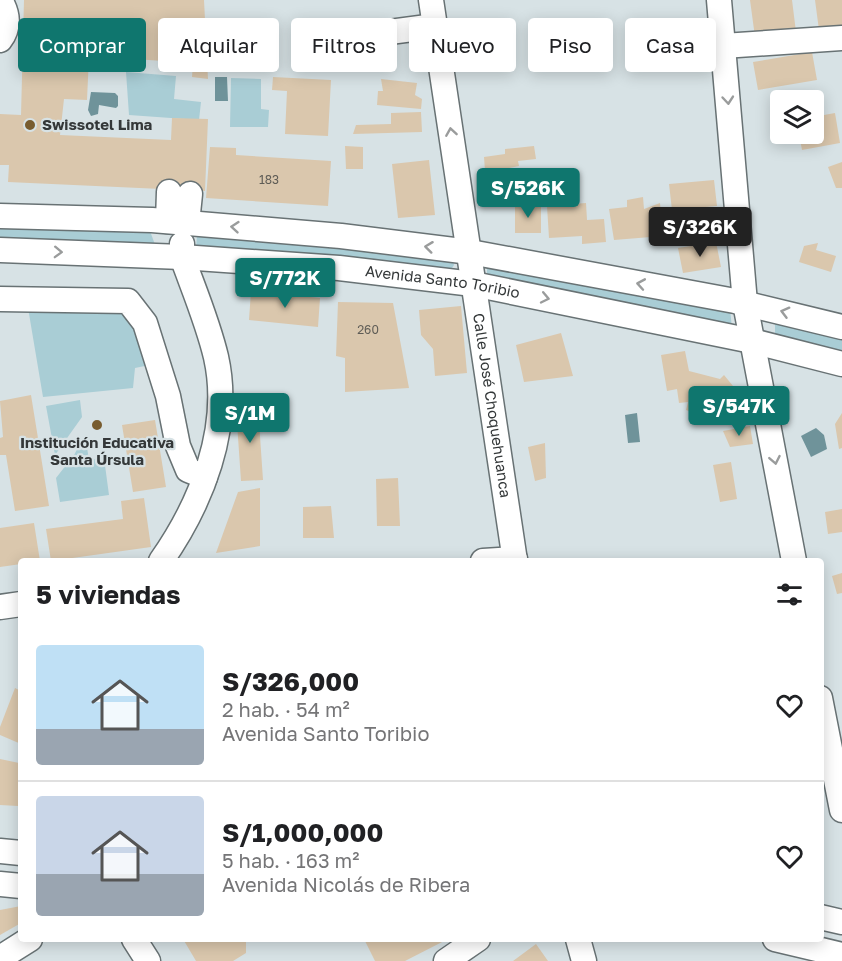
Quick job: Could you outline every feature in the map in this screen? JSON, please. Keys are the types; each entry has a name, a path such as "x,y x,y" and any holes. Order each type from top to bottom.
{"street":[{"path":"0,0 8,18 7,28 0,40"},
{"name":"Calle José Choquehuanca","path":"431,0 434,18"},
{"path":"719,0 745,303 793,558"},
{"path":"723,46 842,38"},
{"name":"Calle José Choquehuanca","path":"442,72 515,558"},
{"path":"163,558 187,519 205,477 217,436 220,380 210,334 182,257 179,222 180,193"},
{"path":"0,216 179,222 340,236 470,252 745,303 842,327"},
{"name":"Avenida Santo Toribio","path":"0,250 182,257 339,268 473,285 752,341 842,364"},
{"path":"0,299 128,301 145,323 168,396 178,446 188,470 205,477"},
{"path":"0,608 18,605"},
{"path":"824,718 842,810"},
{"path":"0,851 18,853"},
{"path":"0,884 18,886"},
{"path":"824,918 842,922"},
{"path":"0,958 25,942"},
{"path":"136,942 148,961"},
{"path":"446,961 472,942"},
{"path":"579,942 584,961"},
{"path":"788,942 842,955"}],"shaded area":[{"path":"126,72 176,76 174,99 201,102 199,120 129,115"},
{"path":"215,77 227,77 228,101 215,101"},
{"path":"231,78 261,79 261,109 269,110 268,127 230,127"},
{"path":"91,92 115,93 118,96 118,106 116,108 99,105 98,114 91,116 88,110"},
{"path":"0,223 150,231 157,250 0,241"},
{"path":"197,233 451,254 454,265 450,271 196,251"},
{"path":"487,262 730,309 732,328 487,280"},
{"path":"25,290 139,295 169,361 135,368 133,388 43,397"},
{"path":"775,321 842,339 842,359 775,340"},
{"path":"80,400 82,417 55,455 46,406"},
{"path":"637,413 640,442 628,443 625,415"},
{"path":"816,428 824,435 827,449 811,457 801,436"},
{"path":"85,435 89,460 104,458 109,495 60,502 56,478 74,455"}],"building":[{"path":"24,0 204,0 205,18 158,18 158,61 146,60 146,18 24,18"},
{"path":"750,0 792,0 796,32 755,37"},
{"path":"815,0 842,0 842,27 819,30"},
{"path":"812,52 817,80 758,90 753,62"},
{"path":"22,72 88,72 87,100 64,99 60,135 171,140 172,118 208,119 205,191 8,182 9,165 0,165 0,114 21,115"},
{"path":"192,72 208,72 208,79 192,77"},
{"path":"273,77 331,80 328,136 285,134 287,91 272,90"},
{"path":"381,79 417,83 415,95 422,99 421,109 377,105 378,91 383,91"},
{"path":"421,112 422,132 353,134 356,125 391,124 391,113"},
{"path":"835,113 840,143 802,150 801,144 824,144 824,115"},
{"path":"345,146 363,147 363,169 346,169"},
{"path":"534,146 536,159 518,161 519,166 509,168 513,197 495,199 491,170 485,171 484,157 505,154 505,149"},
{"path":"210,147 236,148 236,155 331,161 328,206 206,198"},
{"path":"429,160 435,215 398,218 392,164"},
{"path":"842,162 842,188 836,188 828,167"},
{"path":"714,180 717,206 672,210 669,184"},
{"path":"643,197 644,209 660,203 663,236 614,240 609,209 627,207 627,200"},
{"path":"586,203 587,220 604,219 606,242 582,244 582,236 549,238 547,206"},
{"path":"515,206 541,206 541,233 515,233"},
{"path":"716,242 721,267 683,273 678,248"},
{"path":"818,243 816,250 836,256 831,272 799,262 804,246"},
{"path":"251,291 320,298 318,327 249,320"},
{"path":"338,302 393,303 409,388 345,392 345,358 336,356"},
{"path":"461,306 467,373 435,376 433,349 421,335 419,310"},
{"path":"561,333 573,376 524,382 516,345"},
{"path":"685,351 689,371 720,379 724,375 733,386 722,396 723,423 713,423 705,403 701,416 686,410 688,402 679,403 677,389 667,391 661,355"},
{"path":"31,395 49,506 15,511 6,455 0,455 0,438 3,437 0,401"},
{"path":"258,407 263,480 241,481 236,408"},
{"path":"842,413 842,448 839,449 835,424"},
{"path":"155,420 166,487 133,492 122,425"},
{"path":"750,426 753,444 730,447 723,431"},
{"path":"545,443 546,478 535,481 528,447"},
{"path":"731,462 737,499 720,502 713,465"},
{"path":"398,478 400,526 377,526 376,479"},
{"path":"260,488 260,546 216,553 238,492"},
{"path":"144,498 151,547 72,558 51,558 46,529 123,519 121,501"},
{"path":"331,506 334,538 303,538 303,507"},
{"path":"842,509 842,532 828,534 825,512"},
{"path":"34,523 40,558 18,558 18,564 0,567 0,528"},
{"path":"842,573 842,593 837,594 832,576"},
{"path":"15,688 18,690 18,743 0,735 0,727"},
{"path":"0,759 18,763 18,806 0,805"},
{"path":"18,907 18,925 0,935 0,910"},
{"path":"185,942 246,942 246,953 233,961 196,961"},
{"path":"366,942 442,942 405,961 375,961"},
{"path":"536,944 548,961 513,961"}],"place":[{"name":"Swissotel Lima","path":"30,125"},
{"name":"Institución Educativa Santa Úrsula","path":"97,425"}]}
